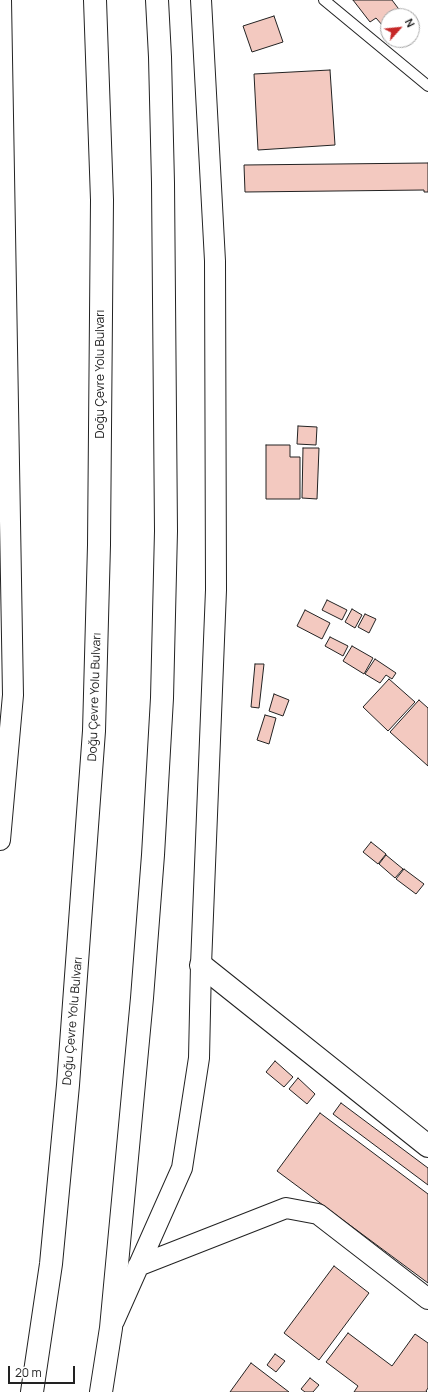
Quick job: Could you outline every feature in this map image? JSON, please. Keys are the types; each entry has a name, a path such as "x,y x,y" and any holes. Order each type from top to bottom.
{"main road":[{"name":"Doğu Çevre Yolu Bulvarı","path":"32,1392 51,1264 69,1078 94,731 99,545 102,200 95,0"},
{"path":"101,1392 111,1328 142,998 153,855 162,698 166,531 163,183 157,0"},
{"path":"201,965 428,1146"}],"street":[{"path":"0,840 13,695 1,0"},
{"path":"111,1328 182,1168 199,1058 201,965 216,590 215,261 201,0"},
{"path":"138,1266 286,1208 318,1214 428,1299"}],"lane":[{"path":"324,0 428,86"}],"building":[{"path":"353,0 392,0 398,8 380,8 380,23 376,18 370,22"},
{"path":"274,16 283,42 252,52 243,26"},
{"path":"330,70 335,145 258,150 254,74"},
{"path":"428,163 428,192 424,192 424,190 245,192 244,165"},
{"path":"298,426 317,427 316,445 297,444"},
{"path":"266,445 290,445 290,457 300,457 300,499 266,499"},
{"path":"303,448 319,448 317,499 302,498"},
{"path":"327,600 347,610 342,620 322,610"},
{"path":"352,609 362,615 355,628 345,622"},
{"path":"305,610 330,623 322,639 297,626"},
{"path":"365,614 376,619 369,633 358,627"},
{"path":"330,637 348,646 343,656 325,646"},
{"path":"352,646 373,658 364,674 343,661"},
{"path":"375,659 396,673 392,679 386,675 380,683 365,674"},
{"path":"255,664 264,664 259,708 251,707"},
{"path":"389,679 415,702 388,731 363,707"},
{"path":"274,694 289,700 283,716 269,711"},
{"path":"419,700 428,708 428,766 390,732"},
{"path":"265,715 276,718 269,744 257,740"},
{"path":"371,842 386,854 378,864 363,852"},
{"path":"386,855 403,869 395,878 379,864"},
{"path":"404,869 424,884 416,894 396,879"},
{"path":"275,1061 293,1077 284,1087 266,1072"},
{"path":"298,1078 315,1094 307,1104 289,1089"},
{"path":"341,1103 428,1168 428,1185 333,1114"},
{"path":"320,1113 428,1194 428,1283 277,1171"},
{"path":"334,1266 369,1293 319,1360 284,1333"},
{"path":"348,1333 392,1366 415,1334 428,1343 427,1392 354,1392 358,1386 326,1362"},
{"path":"275,1354 285,1361 276,1372 267,1365"},
{"path":"251,1363 289,1392 230,1392"},
{"path":"310,1378 319,1385 313,1392 305,1392 301,1389"}]}
